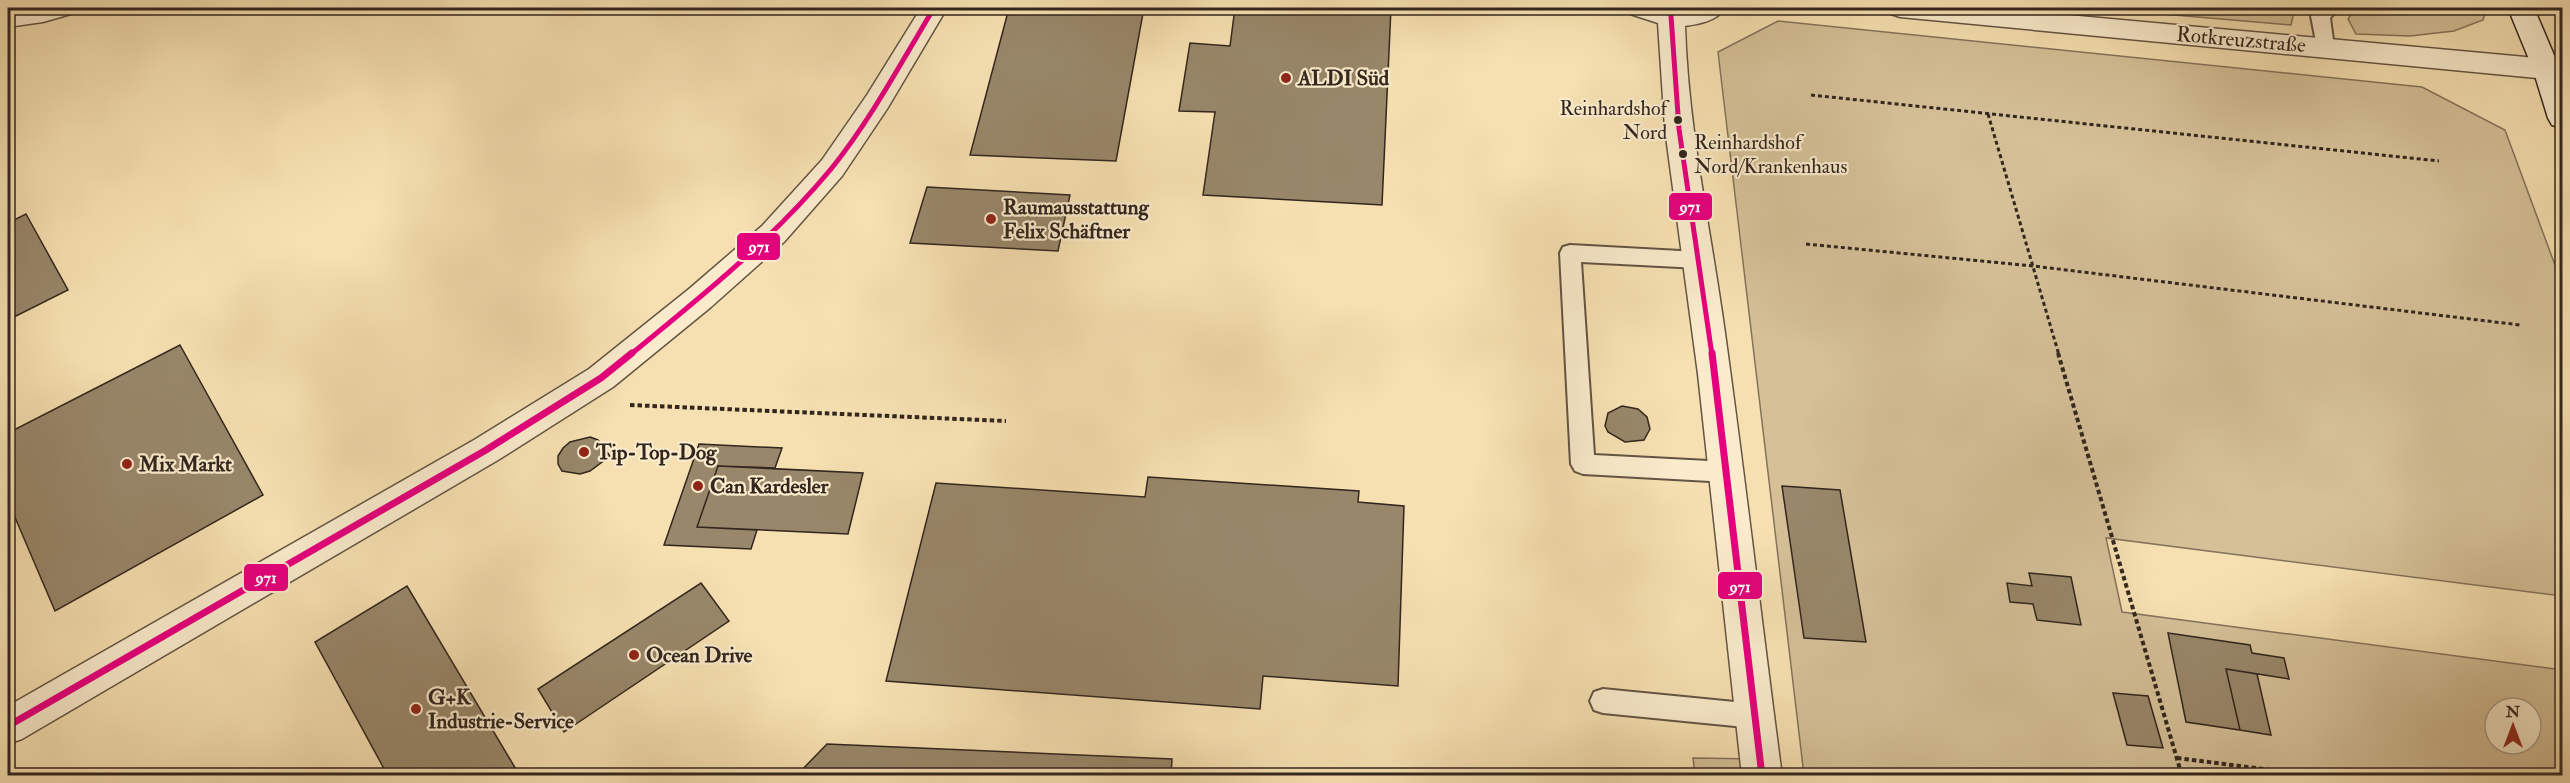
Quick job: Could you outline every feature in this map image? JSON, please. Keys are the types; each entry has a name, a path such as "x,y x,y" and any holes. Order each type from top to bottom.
{"street":[{"path":"8,18 62,8"},
{"path":"8,726 476,455 602,378 700,298 773,234 832,168 877,102 934,8"},
{"path":"1639,8 1671,16 1698,14 1712,8"},
{"name":"Rotkreuzstraße","path":"1902,8 2547,69"},
{"path":"2522,8 2547,69 2562,118"},
{"path":"1671,16 1671,61 1679,134 1700,260 1728,472 1762,776"}],"lane":[{"path":"2325,47 2320,16 2330,8"},
{"path":"1700,260 1570,253 1583,464 1728,472"},
{"path":"1603,701 1755,716"}],"path":[{"path":"1811,95 2439,161"},
{"path":"1988,114 2182,776"},
{"path":"1806,244 2033,266 2520,325"},
{"path":"563,402 1006,421"},
{"path":"2177,758 2318,776"}],"shaded area":[{"path":"2092,8 2295,8 2291,25"},
{"path":"2359,8 2487,8 2483,20 2454,31 2410,36 2356,34 2348,19 2354,10"},
{"path":"1778,21 2422,87 2505,130 2562,284 2562,596 2106,538 2122,612 2562,670 2562,775 1804,775 1718,52"},
{"path":"1693,758 1760,759 1762,775 1695,775"}],"building":[{"path":"1009,8 1144,8 1116,161 970,155"},
{"name":"ALDI Süd","path":"1235,8 1391,8 1382,205 1203,195 1215,112 1179,111 1190,43 1230,46"},
{"name":"Raumausstattung Felix Schäftner","path":"927,187 1070,195 1058,251 910,243"},
{"path":"26,214 68,290 8,320 8,223"},
{"name":"Mix Markt","path":"180,345 263,495 55,611 8,501 8,433"},
{"path":"1622,406 1638,409 1647,417 1650,429 1644,440 1625,442 1608,432 1605,426 1608,413"},
{"name":"Tip-Top-Dog","path":"590,437 598,440 610,456 590,471 580,474 562,471 558,464 558,456 563,448 570,442"},
{"path":"699,444 782,448 775,468 718,466 697,527 757,530 751,549 664,545"},
{"path":"718,466 863,473 848,534 697,527"},
{"path":"1148,477 1359,491 1358,502 1404,506 1398,686 1263,676 1260,709 886,681 936,483 1145,497"},
{"path":"1782,486 1840,490 1866,642 1804,638"},
{"path":"2029,573 2071,577 2081,625 2037,620 2033,604 2010,602 2007,583 2032,586"},
{"name":"Ocean Drive","path":"701,583 729,621 564,732 538,689"},
{"name":"G+K Industrie-Service","path":"407,586 520,776 388,776 315,642"},
{"path":"2168,633 2250,645 2252,653 2284,658 2289,679 2226,669 2240,730 2186,722"},
{"path":"2226,669 2257,674 2271,735 2240,730"},
{"path":"2113,693 2148,696 2163,748 2127,745"},
{"path":"827,744 1172,759 1171,776 796,776"}],"transit line":[{"name":"971","path":"8,726 486,450 601,378 700,298 773,234 832,168 877,102 934,8"},
{"name":"971","path":"1671,16 1679,129 1715,374 1762,776"}],"place":[{"name":"ALDI Süd","path":"1286,78"},
{"name":"Reinhardshof Nord","path":"1678,120"},
{"name":"Reinhardshof Nord/Krankenhaus","path":"1683,154"},
{"name":"Raumausstattung Felix Schäftner","path":"991,219"},
{"name":"Tip-Top-Dog","path":"584,452"},
{"name":"Mix Markt","path":"127,464"},
{"name":"Can Kardesler","path":"698,486"},
{"name":"Ocean Drive","path":"634,655"},
{"name":"G+K Industrie-Service","path":"416,709"}]}
